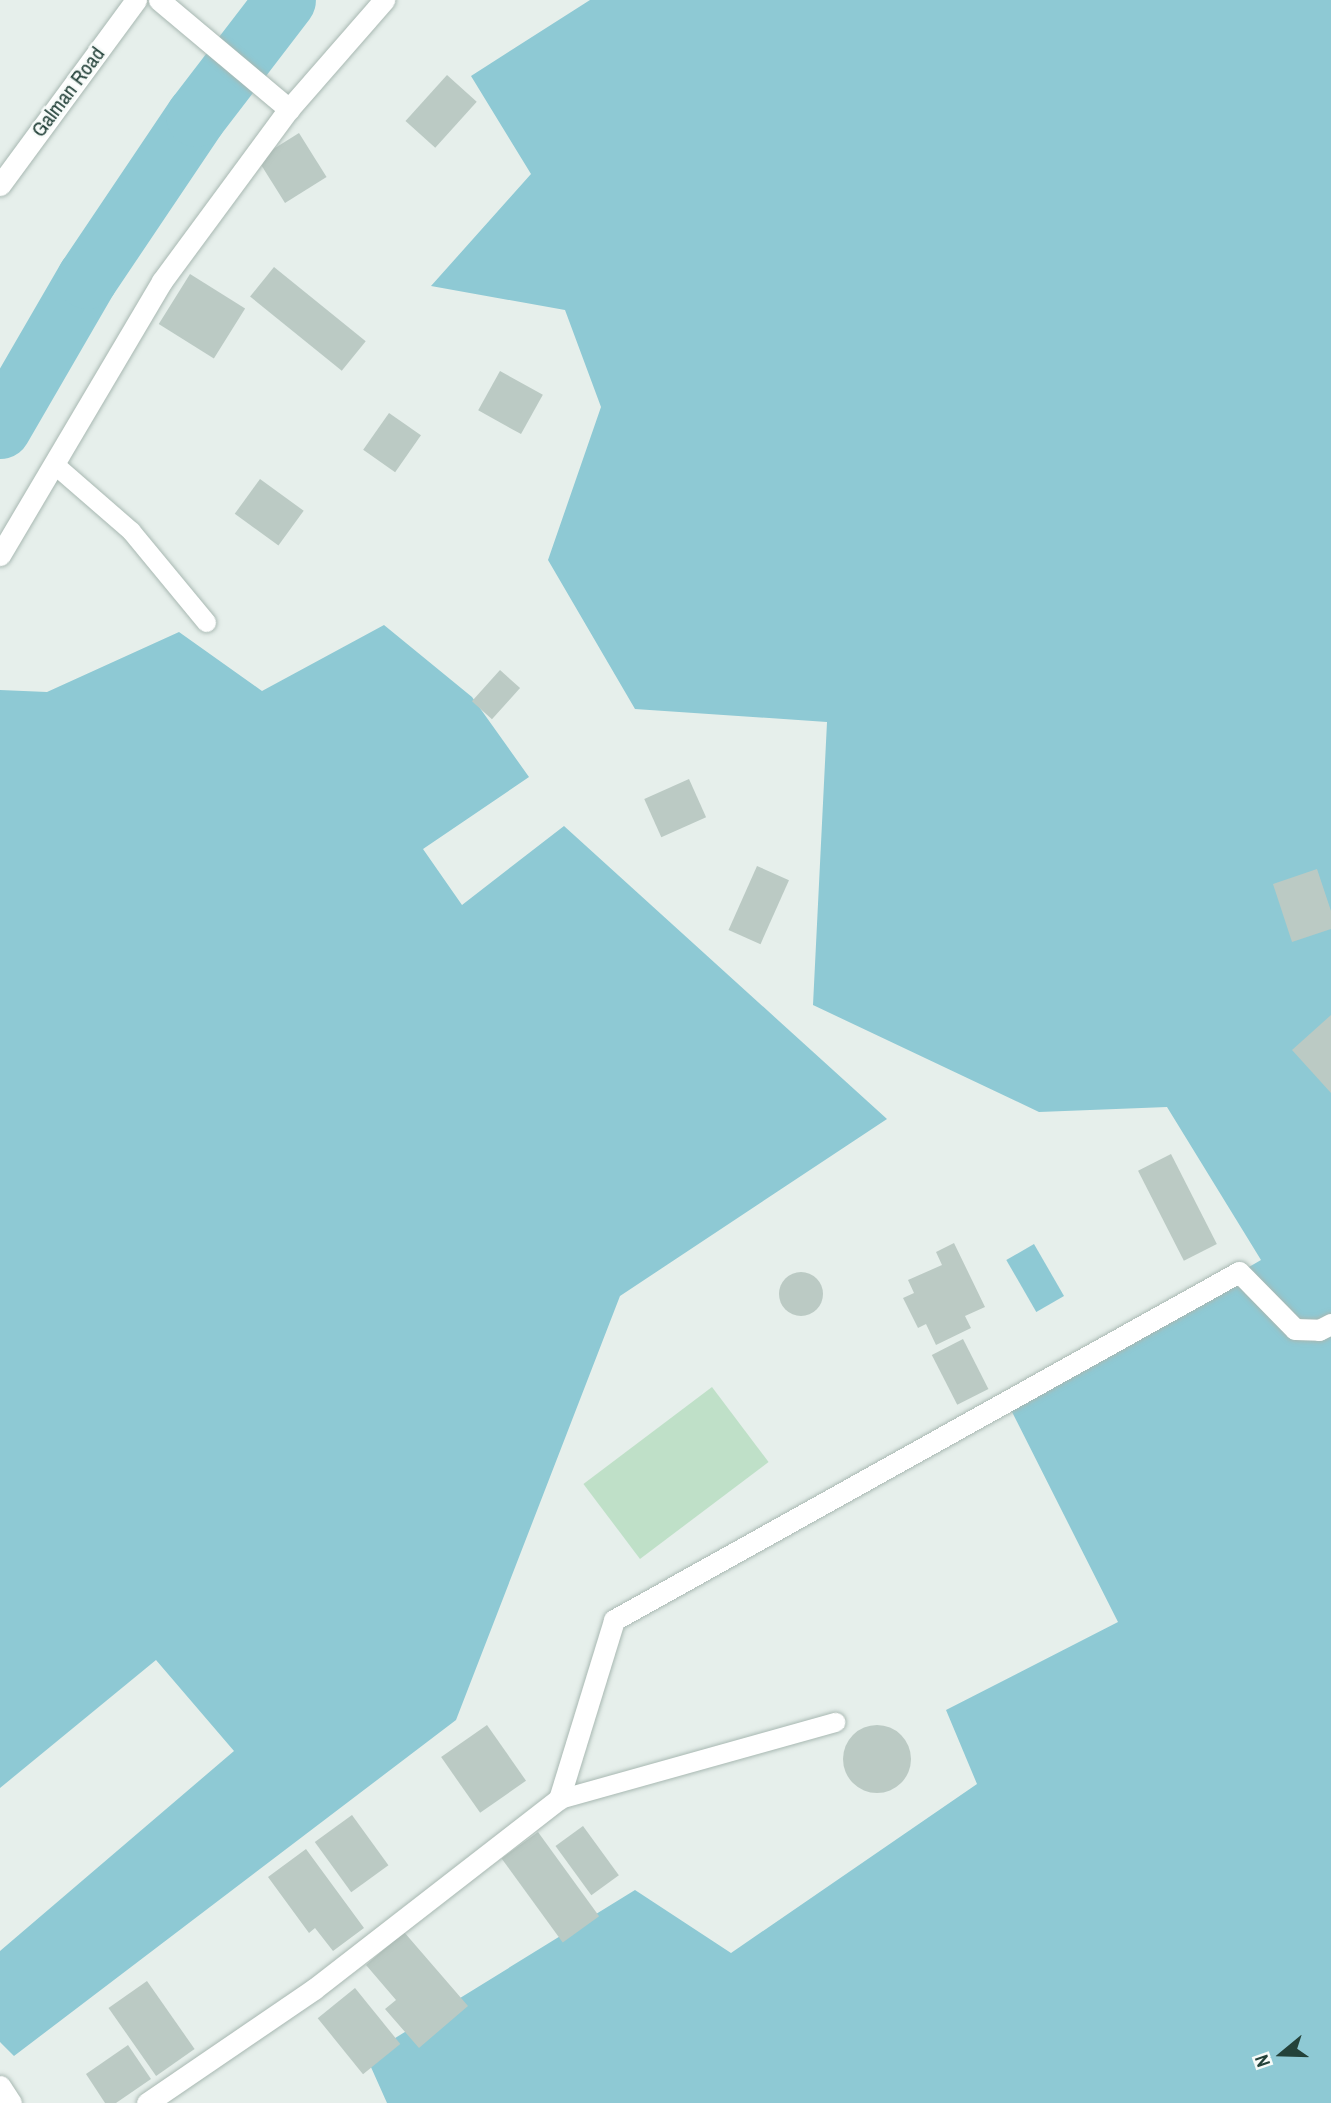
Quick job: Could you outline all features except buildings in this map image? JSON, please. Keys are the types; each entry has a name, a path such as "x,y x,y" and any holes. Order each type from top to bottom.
{"street":[{"name":"Galman Road","path":"0,185 136,0"},
{"path":"159,0 289,109"},
{"path":"0,555 162,281 289,109 384,0"},
{"path":"147,2103 314,1989 559,1800 614,1620 1239,1272 1295,1329 1319,1330 1331,1324"},
{"path":"0,2086 11,2103"}],"lane":[{"path":"54,464 131,531 206,622"},
{"path":"559,1800 835,1722"}],"green space":[{"path":"712,1387 769,1462 640,1559 583,1484"}],"water":[{"path":"590,0 1331,0 1331,2103 387,2103 366,2056 635,1890 731,1953 977,1784 946,1710 1118,1622 1009,1406 1261,1260 1167,1107 1039,1112 813,1005 827,722 635,709 548,560 601,407 565,310 431,286 531,174 471,76"},
{"path":"384,625 472,697 529,777 423,849 462,905 564,826 887,1119 620,1296 456,1720 14,2056 0,2042 0,1951 234,1751 156,1660 0,1788 0,690 47,692 179,632 262,691"},
{"path":"1034,1244 1064,1296 1036,1312 1006,1260"}],"waterway":[{"path":"0,428 87,278 196,116 285,0"}]}
